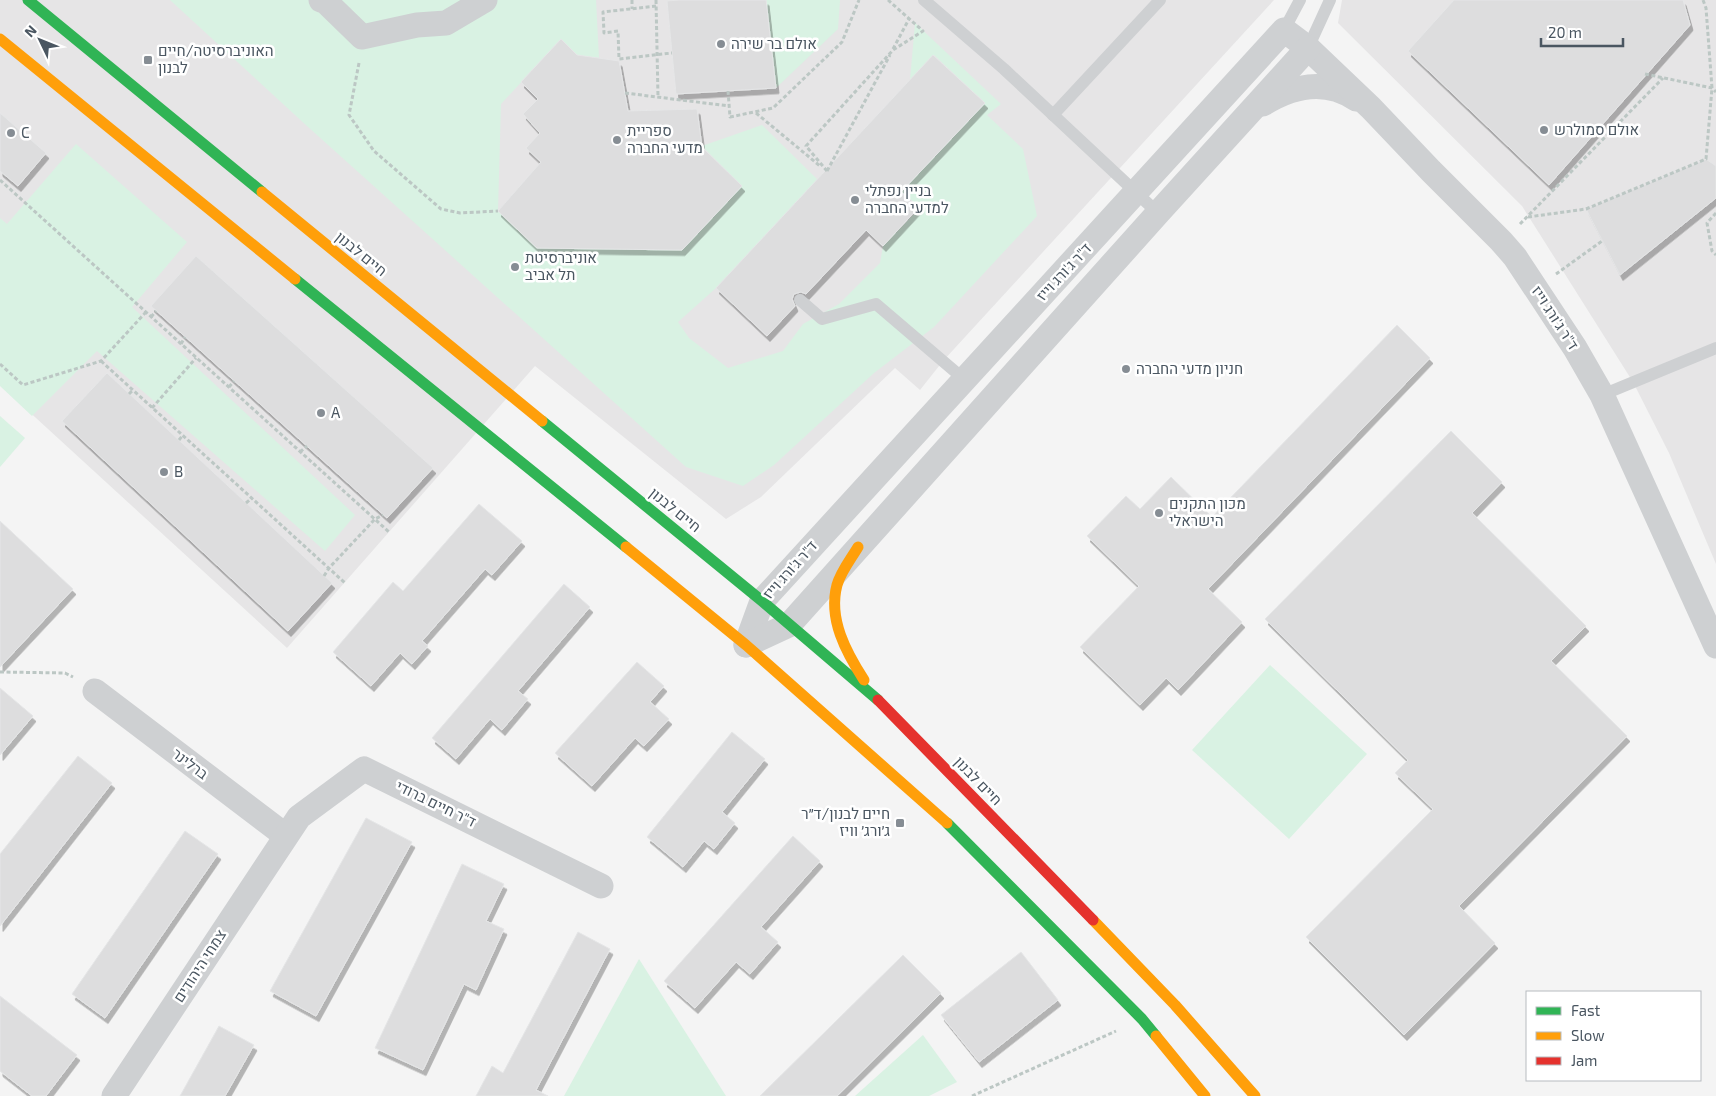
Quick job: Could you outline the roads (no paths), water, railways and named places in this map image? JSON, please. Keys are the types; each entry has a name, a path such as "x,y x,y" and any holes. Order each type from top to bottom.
{"main road":[{"name":"חיים לבנון","path":"28,0 762,601 879,702 1175,1005 1255,1096"},
{"path":"0,39 746,646 950,824 1142,1019 1205,1096"},
{"path":"858,547 837,583 834,600 843,643 879,702"}],"street":[{"path":"320,0 325,1 362,38 417,25 446,23 485,0"},
{"name":"ד\"ר ג'ורג וייז","path":"746,646 762,601 1284,30 1308,48 1371,108 1515,257 1602,395 1716,646"},
{"name":"ד\"ר ג'ורג וייז","path":"746,646 789,625 1308,48"},
{"path":"1241,121 1276,96 1309,86 1339,91 1353,96 1371,108"},
{"name":"ברלינר","path":"95,691 286,836"},
{"name":"ד\"ר חיים ברודי","path":"286,836 299,817 364,769 601,886"},
{"name":"צמחי היהודים","path":"114,1096 286,836"}],"lane":[{"path":"924,0 1004,69 1158,213"},
{"path":"1053,115 1160,0"},
{"path":"1284,30 1300,0"},
{"path":"1308,48 1330,0"},
{"path":"800,300 822,319 876,304 965,380"},
{"path":"1602,395 1716,348"}],"place":[{"name":"אולם בר שירה","path":"721,44"},
{"name":"האוניברסיטה/חיים לבנון","path":"148,60"},
{"name":"אולם סמולרש","path":"1544,130"},
{"name":"C","path":"11,133"},
{"name":"ספריית מדעי החברה","path":"617,140"},
{"name":"בניין נפתלי למדעי החברה","path":"855,200"},
{"name":"אוניברסיטת תל אביב","path":"515,267"},
{"name":"חניון מדעי החברה","path":"1126,369"},
{"name":"A","path":"321,413"},
{"name":"B","path":"164,472"},
{"name":"מכון התקנים הישראלי","path":"1159,513"},
{"name":"חיים לבנון/ד״ר ג׳ורג׳ וויז","path":"900,823"}]}
